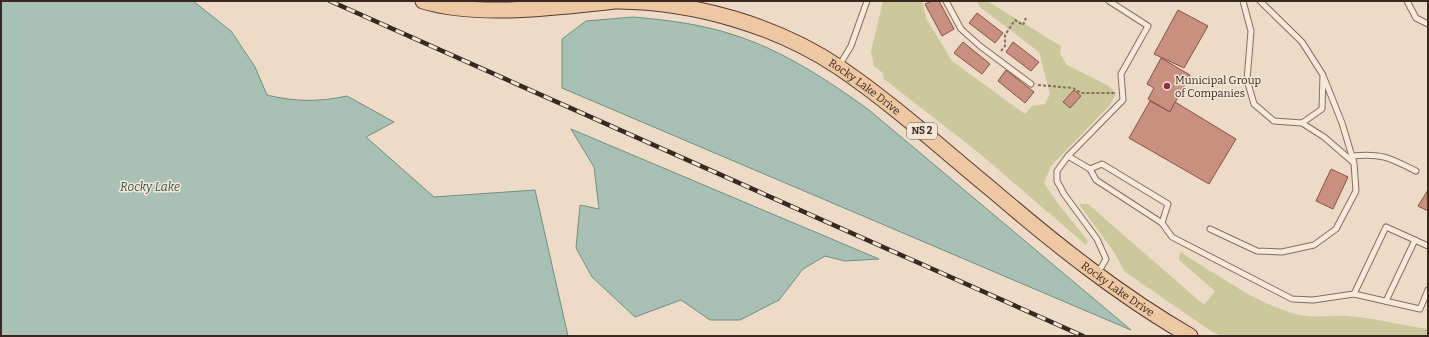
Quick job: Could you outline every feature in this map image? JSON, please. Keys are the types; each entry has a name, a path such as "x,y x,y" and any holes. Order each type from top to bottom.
{"main road":[{"name":"Rocky Lake Drive","path":"423,1 469,8 538,8 616,1 639,1 684,7 751,25 806,49 839,67 912,123 1063,250 1127,296 1190,336"}],"lane":[{"path":"839,67 851,46 867,1"},
{"path":"946,1 961,29 980,46 1031,84"},
{"path":"1097,274 1106,259 1097,239 1064,194 1057,181 1057,171 1068,156 1123,100 1121,74 1148,26 1109,1"},
{"path":"1243,1 1251,31 1247,80 1254,104 1274,121 1302,124 1324,136 1354,163"},
{"path":"1210,228 1258,251 1282,252 1314,244 1336,229 1356,191 1354,163 1342,123 1323,75 1302,42 1260,1"},
{"path":"1406,1 1416,18 1428,24"},
{"path":"1302,124 1322,108 1323,75"},
{"path":"1352,156 1369,154 1387,156 1416,171"},
{"path":"1068,156 1090,169 1096,180 1162,223 1172,237 1292,299 1313,300 1354,294 1420,309 1428,290"},
{"path":"1090,169 1102,164 1168,204 1162,223"},
{"path":"1354,294 1386,227 1428,246"},
{"path":"1386,302 1415,240"}],"path":[{"path":"997,58 1005,46 1005,35 1015,20 1023,25 1026,18"},
{"path":"1031,84 1073,88 1081,93 1123,93"}],"shaded area":[{"path":"883,1 922,1 926,18 952,61 1025,114 1032,106 1045,104 1050,94 1039,52 981,8 977,2 987,1 1061,46 1060,54 1067,65 1109,86 1116,94 1109,106 1051,166 1044,183 1059,205 1088,241 1086,245 979,153 884,79 883,73 874,66 871,51"},
{"path":"1079,204 1088,204 1204,305 1215,291 1179,260 1180,252 1250,295 1280,309 1295,314 1315,317 1357,317 1428,329 1428,336 1221,336 1211,331 1125,272 1114,252"}],"water":[{"name":"Rocky Lake","path":"1,1 193,1 231,31 255,67 267,95 297,100 327,99 347,96 394,122 366,137 434,197 535,190 568,336 1,336"},
{"path":"633,17 684,23 734,35 770,49 821,77 869,110 1131,330 562,88 562,39 586,21"},
{"path":"571,129 879,259 845,261 825,256 803,269 779,300 740,320 710,320 681,300 635,317 592,277 576,248 580,205 599,209 594,167"}],"building":[{"path":"932,1 939,1 954,29 942,36 925,4"},
{"path":"1178,10 1208,26 1184,68 1154,54"},
{"path":"977,13 1003,33 995,43 969,23"},
{"path":"963,42 990,64 982,74 954,53"},
{"path":"1013,42 1039,62 1031,71 1006,52"},
{"name":"Municipal Group of Companies","path":"1161,58 1190,75 1170,112 1148,99 1154,88 1147,84"},
{"path":"1006,70 1034,92 1025,103 998,81"},
{"path":"1074,90 1081,96 1070,108 1063,102"},
{"path":"1150,101 1170,112 1175,102 1236,139 1209,184 1129,138"},
{"path":"1331,169 1348,177 1333,209 1316,201"},
{"path":"1428,190 1428,211 1418,206"}],"railway":[{"path":"330,1 1083,336"}],"place":[{"name":"Municipal Group of Companies","path":"1167,86"}]}
